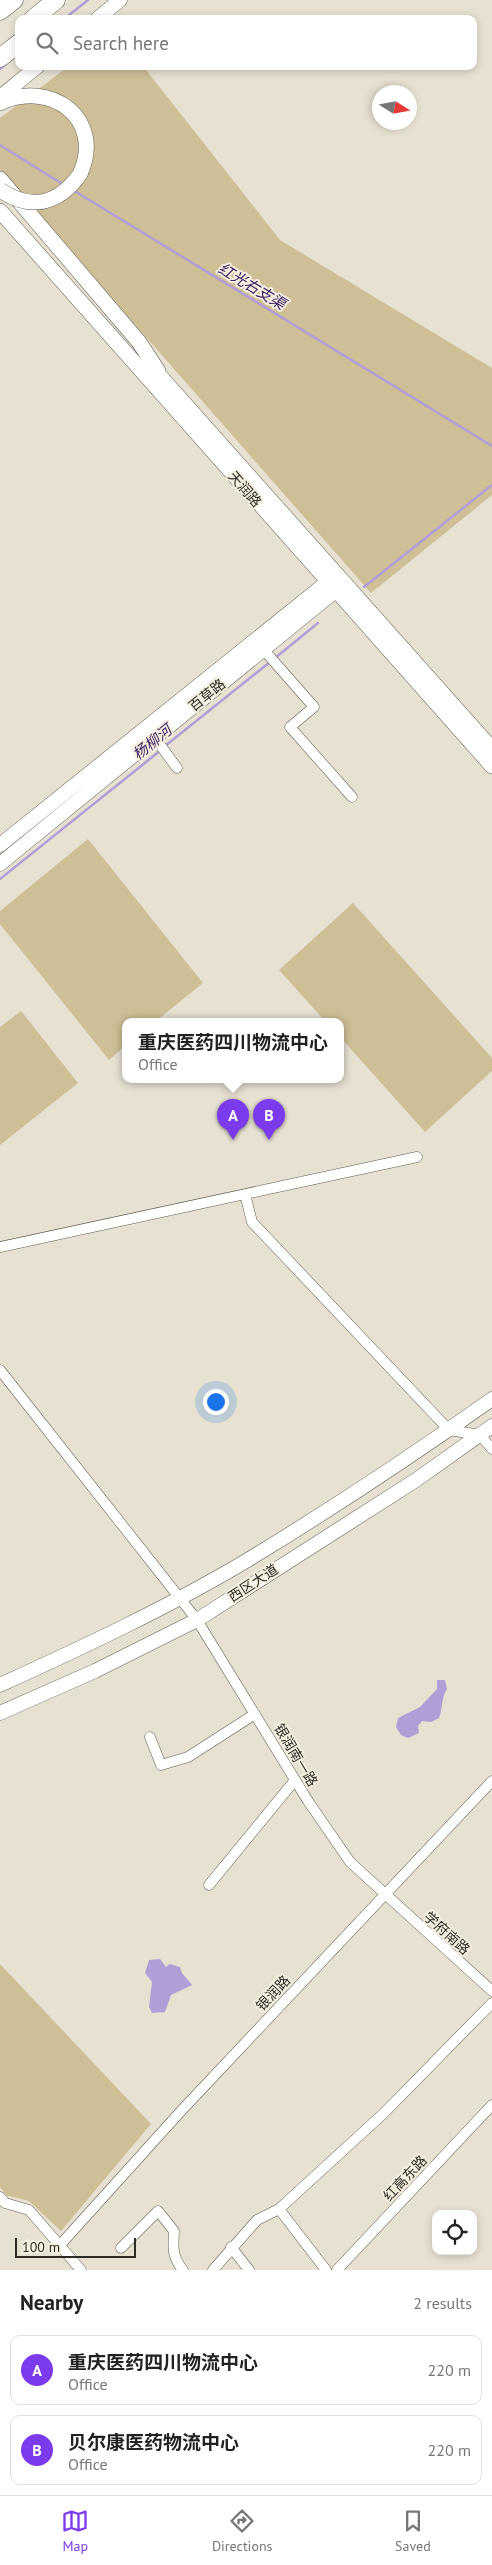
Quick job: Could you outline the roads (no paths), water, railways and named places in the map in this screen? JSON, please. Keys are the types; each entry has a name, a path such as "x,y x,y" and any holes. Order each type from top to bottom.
{"highway":[{"path":"0,11 14,0"},
{"path":"38,15 56,0"},
{"path":"54,15 72,0"},
{"path":"0,45 15,33"},
{"path":"0,58 15,46"}],"main road":[{"path":"102,15 120,0"},
{"path":"0,96 33,70"},
{"path":"0,103 13,97 44,97 66,106 80,123 86,136 86,161 80,174 62,195 40,203 20,199 0,190"},
{"path":"0,179 139,342 158,382"},
{"name":"天润路","path":"0,196 63,274 336,583 492,766"},
{"name":"天润路","path":"0,211 63,274"},
{"path":"0,223 118,355 158,382"},
{"name":"天润路","path":"336,583 492,750"},
{"name":"百草路","path":"0,864 160,745 269,656 336,583"},
{"name":"百草路","path":"0,845 336,583"},
{"name":"西区大道","path":"0,1685 86,1646 245,1562 400,1463 492,1399"},
{"name":"西区大道","path":"0,1713 95,1671 197,1620 416,1480 492,1426"}],"street":[{"path":"269,656 314,707 290,727 352,797"},
{"path":"160,745 177,768"},
{"path":"0,1247 417,1158"},
{"path":"245,1194 252,1222 448,1430 480,1435 492,1449"},
{"name":"银润南一路","path":"0,1370 180,1596 197,1620 295,1780 350,1862 385,1895"},
{"path":"150,1737 161,1765 188,1757 255,1714"},
{"path":"209,1885 295,1780"},
{"name":"银润路","path":"60,2245 196,2089 385,1895 492,1781"},
{"name":"学府南路","path":"385,1895 492,1991"},
{"path":"213,2270 231,2247 257,2220 279,2209 384,2113 492,2003"},
{"name":"红高东路","path":"337,2270 492,2105"},
{"path":"0,2197 5,2203 29,2210 81,2270"},
{"path":"279,2209 326,2270"},
{"path":"121,2248 158,2211 174,2231 172,2252 176,2263 183,2270"},
{"path":"231,2247 248,2270"}],"waterway":[{"path":"69,15 88,0"},
{"path":"0,69 6,64"},
{"name":"红光右支渠","path":"0,145 64,185"},
{"name":"红光右支渠","path":"73,190 492,446"},
{"name":"杨柳河","path":"364,587 492,485"},
{"name":"杨柳河","path":"275,658 318,623"},
{"name":"杨柳河","path":"165,746 270,662"},
{"name":"杨柳河","path":"0,879 161,750"}],"place":[{"name":"重庆医药四川物流中心","path":"233,1140"},
{"name":"贝尔康医药物流中心","path":"269,1140"}]}
